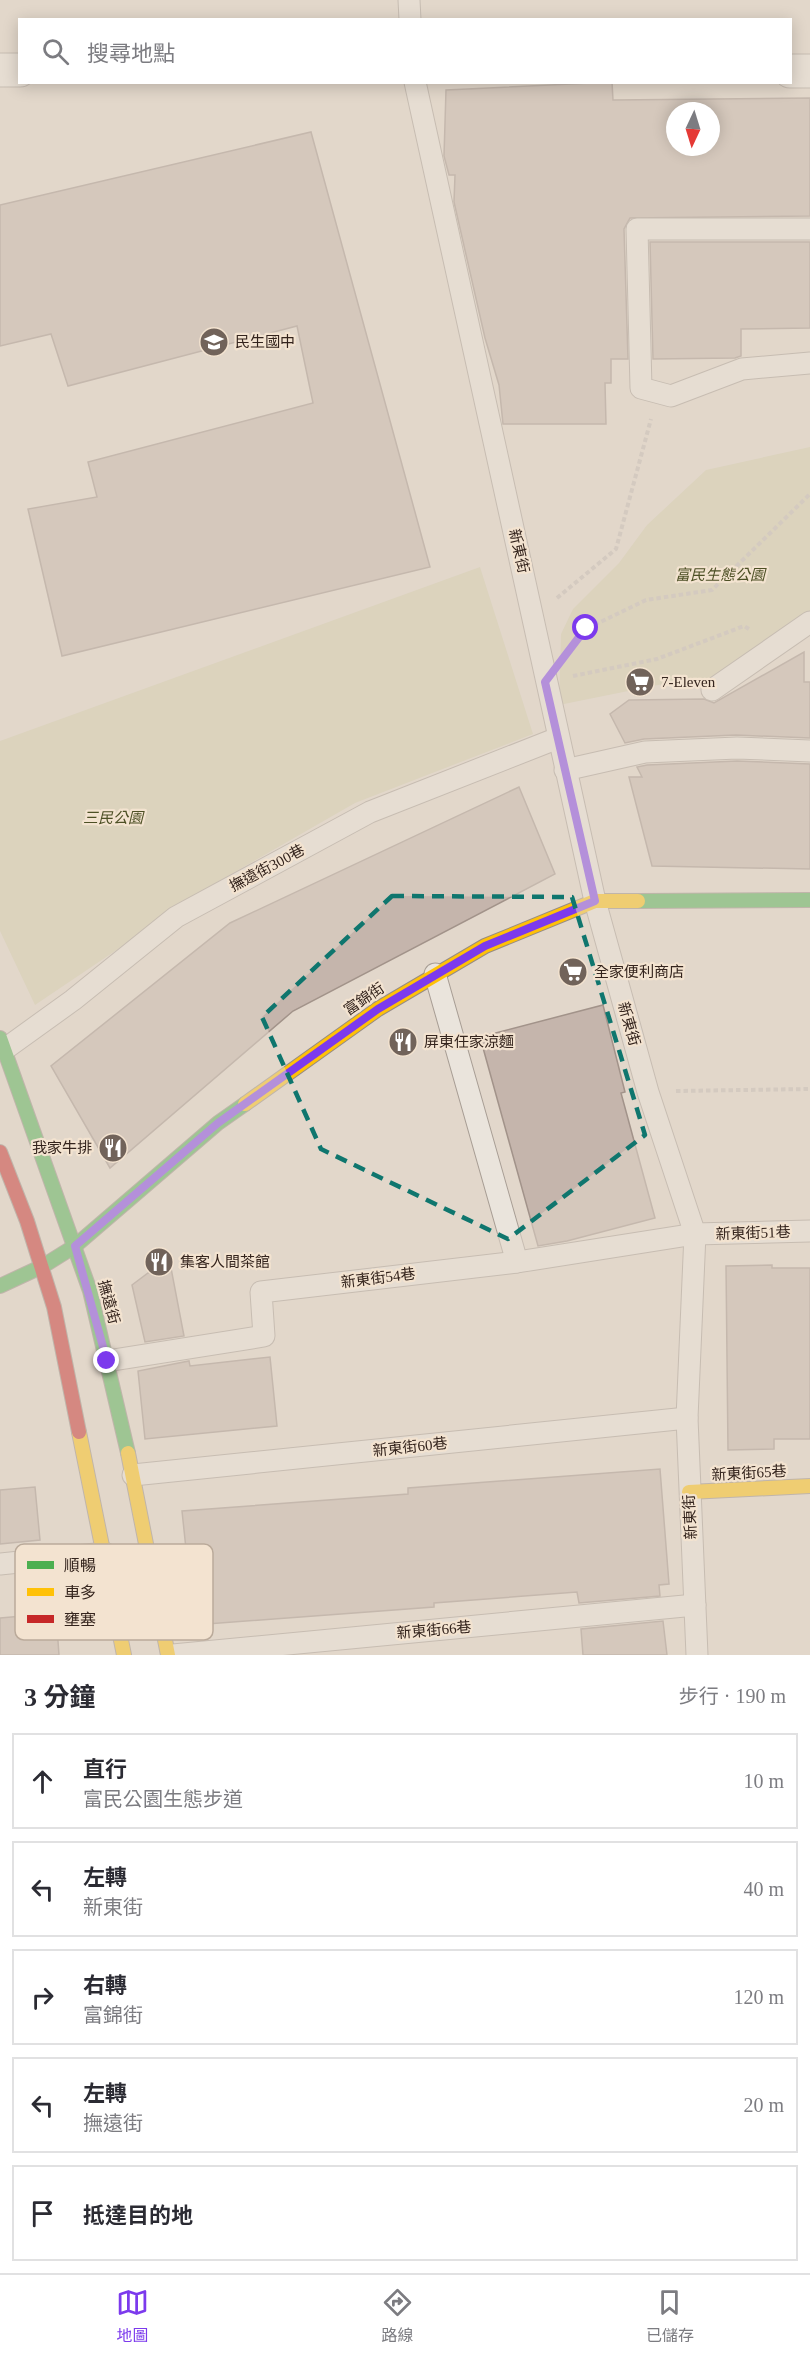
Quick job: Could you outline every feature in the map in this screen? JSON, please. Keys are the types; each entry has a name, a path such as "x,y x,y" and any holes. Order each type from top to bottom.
{"street":[{"path":"0,70 18,70"},
{"path":"792,71 810,71"},
{"name":"富錦街","path":"0,1286 42,1266 75,1246 218,1123 378,1009 485,946 595,901 810,900"},
{"name":"撫遠街","path":"2,1043 75,1246 107,1361 146,1544"},
{"path":"0,1152 42,1266 54,1307 103,1544"},
{"name":"新東街65巷","path":"689,1492 810,1486"},
{"path":"121,1640 124,1655"},
{"name":"撫遠街","path":"165,1640 168,1655"}],"lane":[{"path":"409,0 410,18"},
{"name":"新東街","path":"415,84 533,617 545,682 595,901 648,1092 695,1234 687,1418 697,1655"},
{"path":"810,229 637,230 642,388 671,396 742,369 810,363"},
{"path":"712,690 810,622"},
{"name":"撫遠街300巷","path":"2,1043 73,1000 176,917 370,812 558,738"},
{"path":"565,770 645,752 737,748 810,751"},
{"path":"435,975 517,1262"},
{"name":"新東街51巷","path":"695,1234 810,1231"},
{"name":"新東街54巷","path":"107,1361 264,1336 261,1292 517,1262 695,1234"},
{"name":"新東街60巷","path":"133,1475 687,1418"},
{"path":"0,1564 15,1562"},
{"name":"新東街66巷","path":"173,1655 694,1605"}],"path":[{"path":"533,617 616,549 651,419 642,388"},
{"path":"545,682 586,628 646,600 712,590 810,494"},
{"path":"545,682 657,659 744,626 754,631"},
{"path":"648,1092 810,1089"}],"highlighted area":[{"path":"392,896 572,897 645,1135 508,1239 321,1149 262,1017"}],"green space":[{"name":"富民生態公園","path":"810,447 810,614 731,676 658,685 559,705 561,634 573,609 619,563 647,525 706,470"},
{"name":"三民公園","path":"480,567 533,734 355,803 219,881 35,1005 0,931 0,741"}],"building":[{"path":"612,84 613,100 810,98 810,216 630,218 624,229 628,359 611,359 611,383 605,383 606,424 503,424 499,385 485,338 454,202 455,175 449,175 444,156 446,90"},
{"name":"民生國中","path":"311,132 430,567 62,656 28,509 97,497 88,462 313,403 297,326 68,386 51,334 0,346 0,205"},
{"path":"650,242 810,242 810,328 741,329 741,356 735,358 653,359"},
{"path":"804,652 804,682 810,682 810,738 736,735 644,739 625,743 610,714 629,700 704,699 714,703"},
{"path":"737,761 810,764 810,869 652,866 629,777 642,777 637,767"},
{"path":"519,787 555,874 293,1011 110,1168 51,1066 230,923"},
{"path":"603,1005 625,1092 621,1093 655,1218 567,1241 538,1246 480,1037"},
{"path":"772,1265 772,1268 810,1268 810,1439 774,1439 774,1449 728,1450 726,1266"},
{"path":"171,1268 184,1336 145,1342 132,1285 148,1273"},
{"path":"270,1357 277,1426 145,1439 138,1371 189,1361 190,1366"},
{"path":"660,1469 669,1584 659,1585 660,1596 579,1603 577,1592 434,1603 434,1607 213,1624 213,1544 185,1544 182,1511 408,1494 408,1488"},
{"path":"35,1487 40,1540 0,1544 0,1490"},
{"path":"15,1617 15,1640 58,1640 59,1655 0,1655 0,1618"},
{"path":"663,1621 667,1655 583,1655 581,1629"}],"traffic: fast":[{"path":"638,901 810,900"},
{"path":"0,1038 90,1291 128,1453"},
{"path":"0,1286 43,1266 75,1246 218,1123 245,1104"}],"traffic: slow":[{"path":"245,1104 378,1009 485,946 595,901 638,901"},
{"path":"79,1432 102,1544"},
{"path":"128,1453 146,1544"},
{"path":"689,1492 810,1486"},
{"path":"121,1640 124,1655"},
{"path":"165,1640 168,1655"}],"traffic: jam":[{"path":"0,1152 27,1221 54,1307 79,1432"}],"place":[{"name":"民生國中","path":"214,342"},
{"name":"7-Eleven","path":"640,682"},
{"name":"全家便利商店","path":"573,972"},
{"name":"屏東任家涼麵","path":"403,1042"},
{"name":"我家牛排","path":"113,1148"},
{"name":"集客人間茶館","path":"159,1262"}],"route":[{"path":"107,1361 90,1291 75,1246 218,1123 378,1009 485,946 595,901 545,682 586,628"}]}
